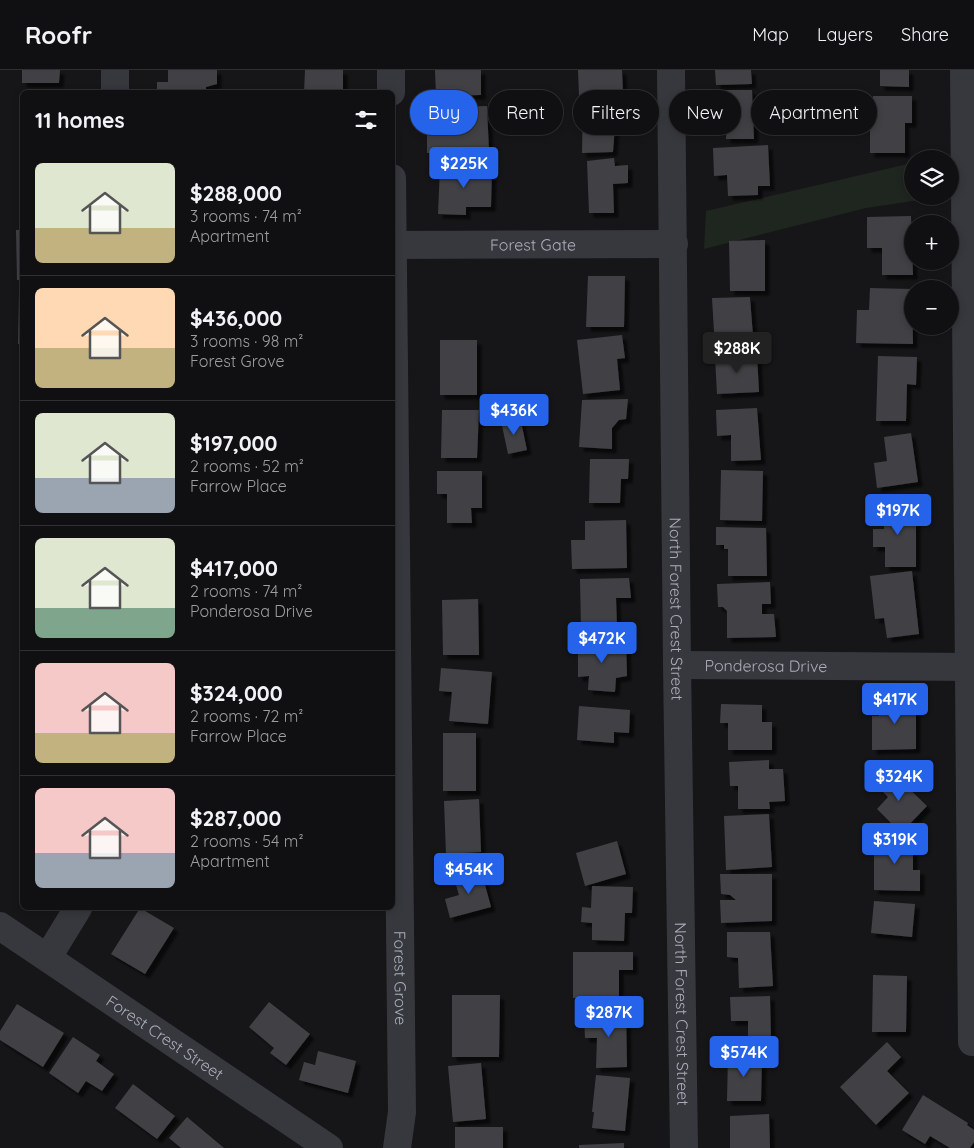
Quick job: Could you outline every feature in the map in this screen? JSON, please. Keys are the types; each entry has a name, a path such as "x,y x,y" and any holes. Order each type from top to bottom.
{"street":[{"path":"115,70 115,90"},
{"path":"391,70 391,90"},
{"name":"North Forest Crest Street","path":"671,70 684,1148"},
{"path":"964,70 972,667 973,1042"},
{"name":"Forest Gate","path":"395,245 674,244"},
{"name":"Forest Grove","path":"395,438 402,1112 398,1148"},
{"name":"Ponderosa Drive","path":"677,665 972,667"},
{"path":"48,957 77,910"},
{"name":"Forest Crest Street","path":"0,926 329,1148"}],"shaded area":[{"path":"904,165 904,202 866,208 704,249 706,211"}],"building":[{"path":"22,70 60,70 59,83 22,83"},
{"path":"168,70 217,70 217,84 206,87 206,90 157,90 157,82 168,82"},
{"path":"305,70 343,70 343,90 304,90"},
{"path":"435,70 481,70 481,95 478,95 478,90 436,90"},
{"path":"578,70 622,70 623,90 579,90"},
{"path":"715,70 751,70 752,84 716,85"},
{"path":"880,70 909,70 909,87 880,86"},
{"path":"741,90 751,90 751,135 754,135 754,139 726,139 726,135 741,135"},
{"path":"877,96 912,96 912,123 905,123 904,153 870,153 870,135 877,135"},
{"path":"478,106 487,106 489,152 427,153 427,135 478,135"},
{"path":"582,135 614,135 613,152 582,153"},
{"path":"768,145 770,186 758,186 758,195 728,196 727,175 714,176 713,148"},
{"path":"614,158 615,166 628,165 628,183 613,184 614,213 589,213 587,161"},
{"path":"440,167 492,168 491,207 466,207 466,215 438,214"},
{"path":"904,216 904,270 913,270 913,275 882,275 882,248 867,248 867,217"},
{"path":"16,230 20,230 20,280 17,280"},
{"path":"765,240 765,291 730,291 729,241"},
{"path":"588,276 625,276 624,327 586,327"},
{"path":"870,288 904,289 904,335 913,335 913,344 856,343 857,310 869,310"},
{"path":"19,291 20,291 20,344 18,344"},
{"path":"750,297 754,349 715,349 712,298"},
{"path":"622,335 625,358 617,359 620,390 583,394 577,340"},
{"path":"440,340 477,340 477,395 440,395"},
{"path":"757,355 759,392 717,394 715,357"},
{"path":"878,356 917,357 916,385 907,384 906,421 876,421"},
{"path":"628,399 626,419 619,420 612,428 612,449 579,447 582,400"},
{"path":"757,408 761,460 731,461 731,435 717,436 716,410"},
{"path":"442,410 479,410 477,458 441,458"},
{"path":"520,417 527,450 508,454 501,421"},
{"path":"911,433 918,482 877,488 874,463 887,461 884,437"},
{"path":"590,459 629,459 628,479 621,479 620,503 589,503"},
{"path":"721,470 763,471 762,521 720,520"},
{"path":"437,471 482,471 482,508 471,508 472,523 447,523 447,494 437,494"},
{"path":"884,506 916,506 916,567 885,567 885,547 873,547 873,529 884,529"},
{"path":"626,520 627,568 572,569 571,540 585,540 585,521"},
{"path":"716,527 766,528 767,576 728,576 728,549 724,549 724,545 716,545"},
{"path":"912,571 919,634 887,638 884,618 875,619 870,576"},
{"path":"629,578 631,598 616,598 617,628 581,627 580,579"},
{"path":"770,582 771,604 762,604 762,614 774,614 776,637 727,638 727,611 723,607 718,607 717,584"},
{"path":"478,599 479,655 443,655 442,600"},
{"path":"626,641 627,676 616,678 615,692 588,690 589,676 578,677 578,642"},
{"path":"441,668 492,672 488,724 449,721 452,692 439,691"},
{"path":"916,697 916,749 872,750 872,716 879,716 879,698"},
{"path":"721,704 762,705 762,722 772,722 772,750 728,750 728,723 720,723"},
{"path":"579,706 630,710 629,733 614,732 614,743 577,740"},
{"path":"443,733 476,733 476,791 443,791"},
{"path":"769,760 769,769 783,769 785,801 769,802 770,809 738,809 738,786 730,786 729,762"},
{"path":"890,770 927,806 901,833 877,809 888,797 876,785"},
{"path":"479,799 481,852 446,854 444,801"},
{"path":"769,814 772,867 726,870 724,816"},
{"path":"874,838 913,838 913,870 920,870 920,891 874,890"},
{"path":"617,841 626,874 585,886 576,853"},
{"path":"481,870 491,907 450,918 445,899 459,895 454,878"},
{"path":"720,874 772,874 772,921 721,923 720,900 736,900 730,895 721,894"},
{"path":"592,886 633,887 632,913 625,913 624,941 592,940 592,923 581,922 582,907 591,908"},
{"path":"874,901 915,904 912,937 871,933"},
{"path":"139,910 143,910 174,928 145,974 111,954"},
{"path":"727,932 770,932 773,986 739,988 738,958 727,957"},
{"path":"573,952 633,952 633,970 619,970 619,998 573,998"},
{"path":"873,975 907,976 906,1032 872,1032"},
{"path":"452,995 500,995 499,1057 452,1057"},
{"path":"770,996 771,1041 748,1042 748,1021 731,1021 730,997"},
{"path":"269,1002 310,1034 286,1065 270,1053 274,1048 249,1027"},
{"path":"17,1004 64,1033 43,1067 0,1040 0,1031"},
{"path":"626,1010 627,1067 596,1068 597,1038 585,1038 584,1016 596,1017 597,1011"},
{"path":"73,1037 100,1055 96,1061 114,1074 102,1091 86,1081 78,1093 49,1073"},
{"path":"887,1042 901,1057 887,1071 909,1093 876,1125 840,1087"},
{"path":"318,1051 356,1061 348,1093 299,1080 304,1062 315,1065"},
{"path":"728,1055 762,1056 761,1101 727,1101"},
{"path":"481,1063 486,1119 453,1122 448,1066"},
{"path":"596,1075 630,1078 625,1131 592,1128"},
{"path":"133,1084 175,1116 157,1139 115,1108"},
{"path":"923,1095 968,1123 967,1125 974,1130 974,1142 970,1148 950,1148 930,1136 925,1144 902,1130"},
{"path":"769,1114 770,1148 730,1148 730,1116"},
{"path":"187,1117 224,1148 181,1148 169,1138"},
{"path":"455,1127 503,1127 503,1148 455,1148"},
{"path":"624,1143 624,1148 579,1148 579,1145"}]}
